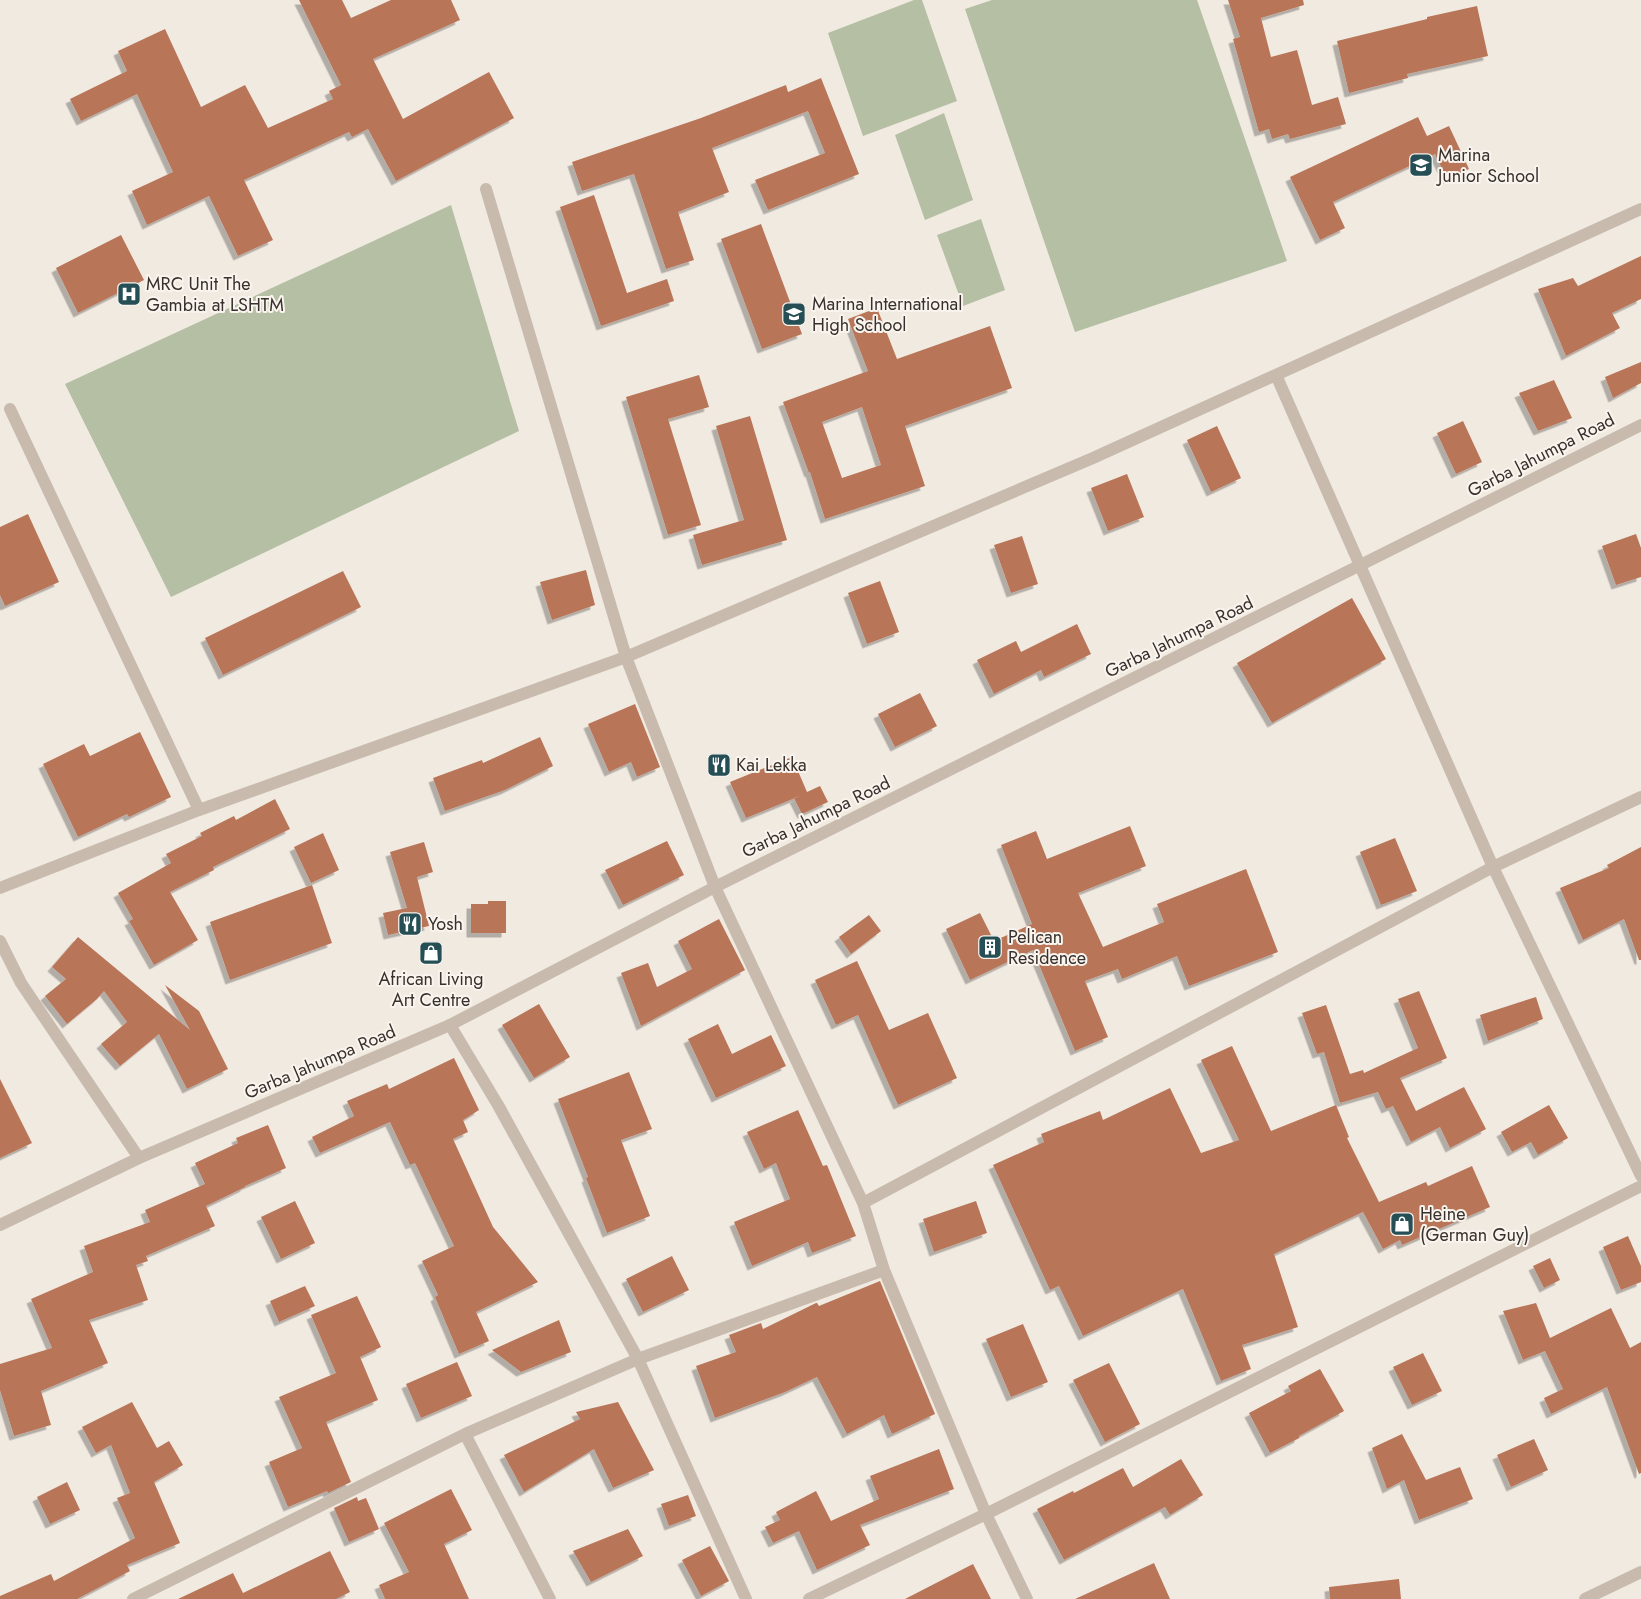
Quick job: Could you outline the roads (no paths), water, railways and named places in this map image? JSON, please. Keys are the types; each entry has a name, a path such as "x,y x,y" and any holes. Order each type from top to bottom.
{"street":[{"path":"486,189 626,657 715,887 863,1203 884,1270 986,1514 1026,1599"},
{"path":"0,888 199,810 626,657 1093,458 1641,209"},
{"path":"1276,375 1493,867 1641,1176"},
{"path":"10,409 199,810"},
{"name":"Garba Jahumpa Road","path":"0,1224 139,1158 450,1025 715,887 1641,425"},
{"path":"863,1203 1493,867 1641,797"},
{"path":"0,941 21,983 139,1158"},
{"path":"450,1025 498,1105 638,1358 746,1599"},
{"path":"809,1599 986,1514 1641,1186"},
{"path":"133,1599 465,1434 638,1358 884,1270"},
{"path":"465,1434 550,1599"},
{"path":"1585,1599 1641,1572"}],"place":[{"name":"Marina Junior School","path":"1421,165"},
{"name":"MRC Unit The Gambia at LSHTM","path":"129,294"},
{"name":"Marina International High School","path":"794,314"},
{"name":"Kai Lekka","path":"719,765"},
{"name":"Yosh","path":"410,924"},
{"name":"Pelican Residence","path":"990,947"},
{"name":"African Living Art Centre","path":"431,953"},
{"name":"Heine (German Guy)","path":"1402,1224"}]}
